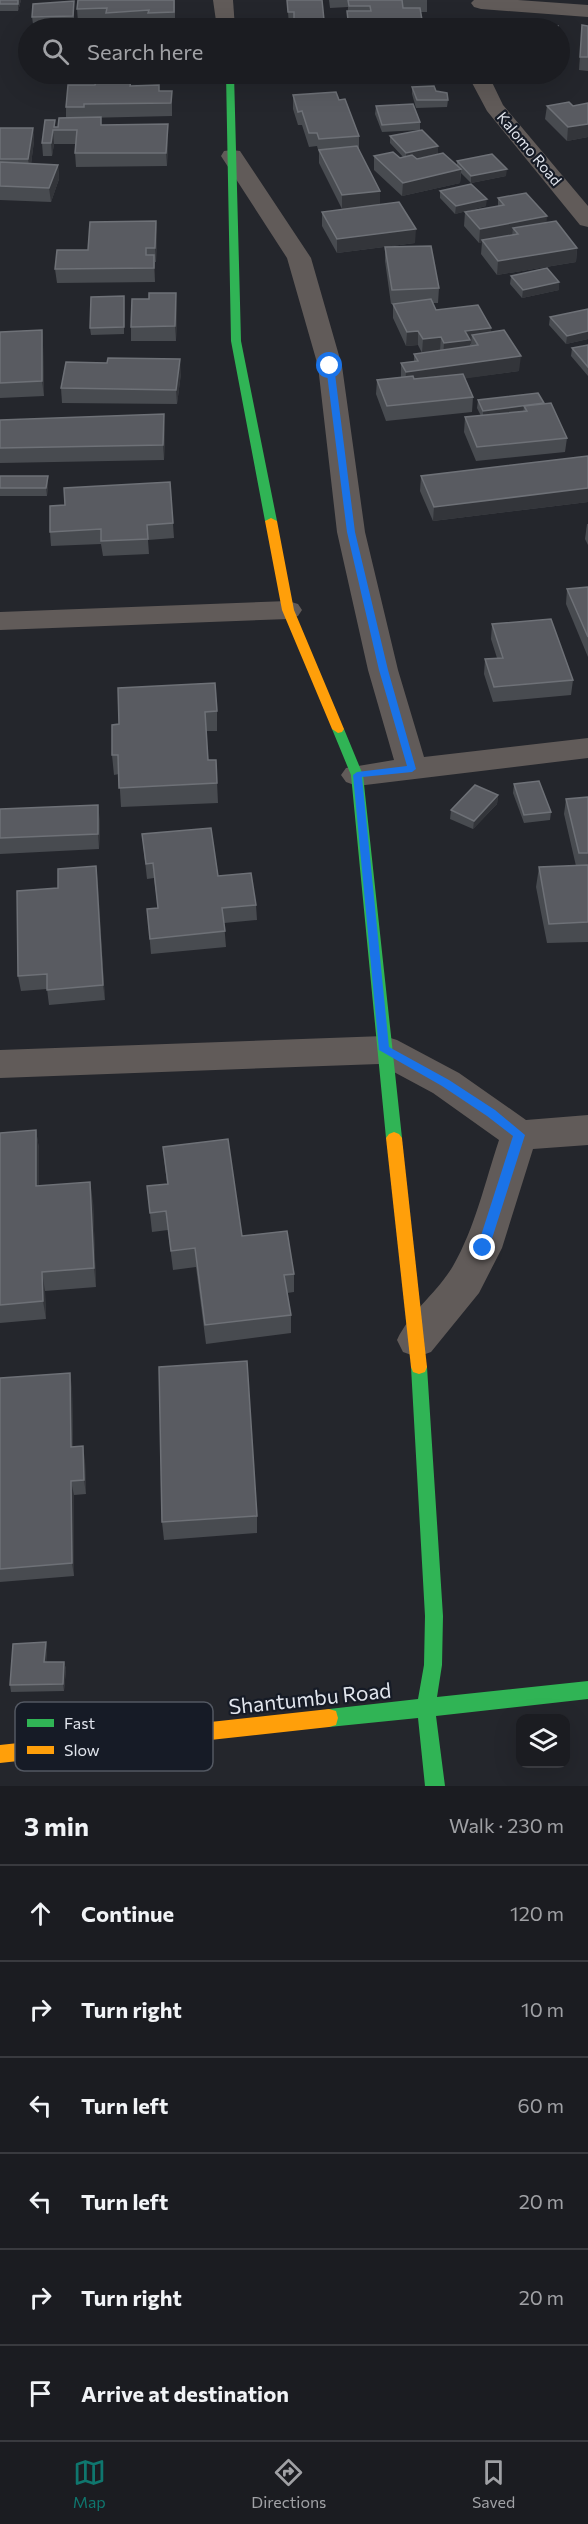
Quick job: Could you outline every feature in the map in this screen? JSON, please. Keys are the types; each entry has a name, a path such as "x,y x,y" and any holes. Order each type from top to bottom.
{"street":[{"path":"223,0 225,18"},
{"path":"480,7 588,11"},
{"path":"230,84 236,341 288,610 357,775 384,1050 417,1340 434,1616 433,1665 426,1707 435,1786"},
{"name":"Kalomo Road","path":"483,84 494,107 588,220"},
{"path":"232,156 299,258 330,366 351,532 384,670 412,769"},
{"path":"0,621 288,610"},
{"path":"357,775 588,748"},
{"path":"0,1064 384,1050 446,1083 519,1135 588,1130"},
{"path":"417,1340 465,1281 483,1248 519,1135"},
{"name":"Shantumbu Road","path":"213,1730 588,1690"},
{"name":"Shantumbu Road","path":"0,1754 15,1752"}],"building":[{"path":"0,0 18,0 18,4 0,4"},
{"path":"78,0 174,0 174,12 148,13 149,10 106,13 107,8 77,9"},
{"path":"287,0 322,0 324,18 294,18 294,12 288,12"},
{"path":"348,0 402,0 403,8 420,8 422,18 348,18 347,11 371,11 370,6 349,6"},
{"path":"74,1 73,16 32,17 33,4"},
{"path":"582,25 588,26 588,57 580,57"},
{"path":"68,85 159,85 159,91 172,91 171,103 84,104 84,107 66,107"},
{"path":"434,86 436,91 447,93 448,100 417,100 412,87"},
{"path":"336,92 339,100 345,99 359,136 319,139 317,133 309,133 302,111 298,112 293,95"},
{"path":"569,102 573,106 588,103 588,124 568,127 547,106"},
{"path":"413,104 420,122 382,125 376,106"},
{"path":"101,117 101,125 168,124 166,153 75,153 77,130 53,130 51,143 42,143 45,120 55,120 54,127 58,127 59,118"},
{"path":"0,128 33,128 28,159 0,159"},
{"path":"422,130 438,146 406,153 390,136"},
{"path":"357,146 380,191 342,195 319,150"},
{"path":"393,152 400,158 412,155 417,159 443,153 461,169 403,183 374,156"},
{"path":"492,154 507,169 471,176 457,161"},
{"path":"0,162 58,165 49,188 0,186"},
{"path":"471,184 487,199 456,206 440,191"},
{"path":"526,193 547,216 480,229 465,212 504,205 498,198"},
{"path":"399,202 416,229 337,239 322,212"},
{"path":"156,221 155,248 146,248 146,255 154,255 154,268 55,269 57,250 88,250 90,222"},
{"path":"556,221 577,248 498,261 482,240 518,234 513,228"},
{"path":"431,246 439,288 392,290 385,247"},
{"path":"547,268 559,282 523,290 511,276"},
{"path":"149,293 176,293 175,326 131,327 132,299 149,299"},
{"path":"124,296 124,327 90,328 91,297"},
{"path":"431,299 436,310 478,305 491,328 465,331 470,340 444,343 441,337 423,339 418,331 407,332 393,304"},
{"path":"588,309 588,331 567,336 550,317"},
{"path":"42,330 42,381 0,383 0,332"},
{"path":"504,330 521,356 406,372 401,363 418,361 414,354 478,345 472,335"},
{"path":"588,345 588,367 572,348"},
{"path":"108,358 180,359 176,390 61,388 66,362 107,363"},
{"path":"463,374 473,397 387,406 377,380 413,376 414,379"},
{"path":"538,393 544,403 483,411 478,400"},
{"path":"551,403 567,438 477,447 465,417 527,411 524,406"},
{"path":"164,414 163,445 0,448 0,420"},
{"path":"588,456 588,488 434,507 421,476"},
{"path":"0,476 48,476 46,488 0,488"},
{"path":"170,482 173,523 147,525 148,539 101,541 101,529 50,532 50,506 65,505 64,488"},
{"path":"588,587 588,637 567,589"},
{"path":"551,619 573,680 494,687 485,659 503,658 492,624"},
{"path":"215,683 217,711 205,712 208,760 216,760 217,783 119,788 118,755 112,755 112,725 119,724 118,688"},
{"path":"539,781 551,812 524,815 514,784"},
{"path":"475,785 498,795 474,821 451,810"},
{"path":"588,797 588,853 579,853 566,799"},
{"path":"98,805 98,834 0,838 0,809"},
{"path":"211,828 218,876 251,873 256,905 222,908 225,931 150,939 147,909 158,908 153,863 146,864 142,834"},
{"path":"588,865 588,922 549,924 539,867"},
{"path":"96,866 103,985 47,990 47,974 18,976 17,891 58,888 58,869"},
{"path":"36,1130 36,1186 90,1182 94,1268 42,1272 43,1301 0,1305 0,1133"},
{"path":"228,1139 242,1236 287,1231 294,1274 284,1275 291,1315 205,1325 195,1248 171,1251 166,1211 150,1213 147,1186 168,1184 163,1147"},
{"path":"247,1361 257,1516 162,1522 159,1367"},
{"path":"70,1373 71,1447 83,1446 84,1480 71,1481 72,1563 0,1569 0,1378"},
{"path":"46,1642 44,1662 64,1662 63,1684 10,1685 13,1644"}],"traffic: fast":[{"path":"230,84 236,341 271,521"},
{"path":"338,729 357,775 394,1138"},
{"path":"419,1367 434,1616 433,1665 426,1707 435,1786"},
{"path":"329,1718 588,1690"}],"traffic: slow":[{"path":"271,521 288,610 338,729"},
{"path":"394,1138 419,1367"},
{"path":"213,1731 329,1718"},
{"path":"0,1754 15,1752"}],"route":[{"path":"330,366 351,532 384,670 412,769 357,775 384,1050 446,1083 519,1135 483,1248"}]}
